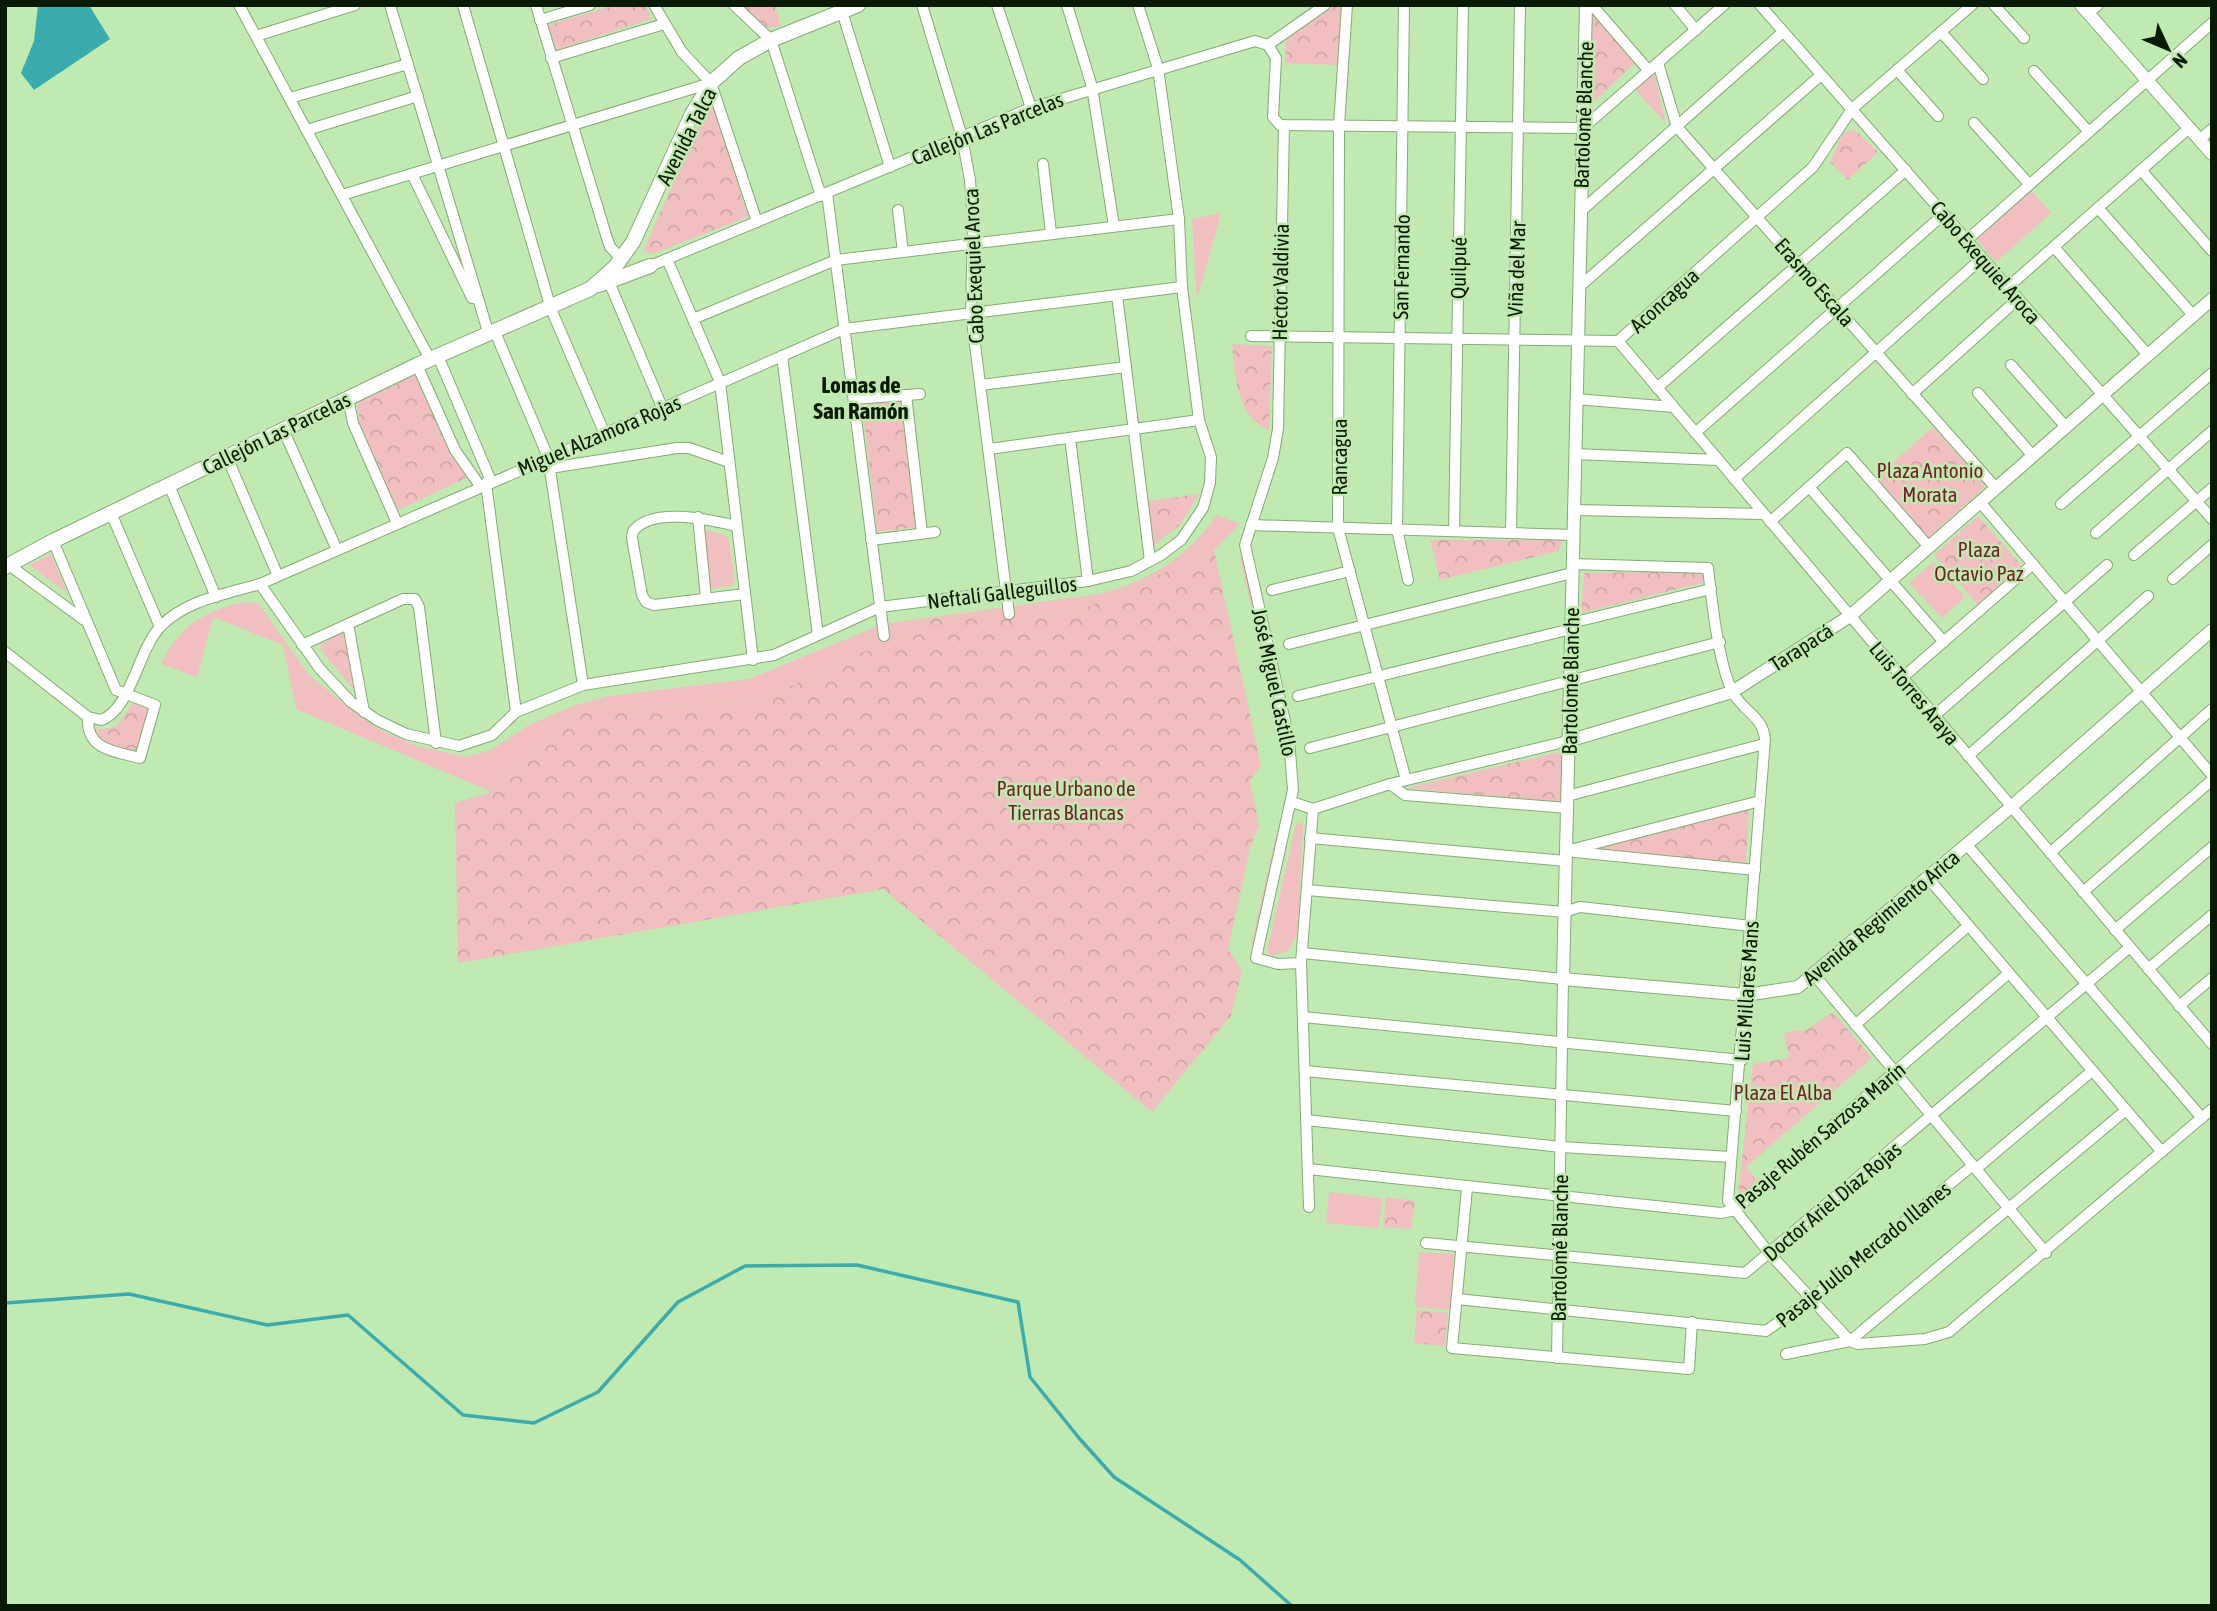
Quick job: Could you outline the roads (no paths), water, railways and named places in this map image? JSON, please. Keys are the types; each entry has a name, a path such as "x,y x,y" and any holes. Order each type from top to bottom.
{"main road":[{"name":"Avenida Talca","path":"551,309 602,284 624,256 643,225 692,114 711,83 739,58 771,40 841,8 858,5"},
{"path":"624,256 634,266 650,266"},
{"path":"602,284 650,266"},
{"name":"Callejón Las Parcelas","path":"7,566 53,541 428,360 551,309"}],"street":[{"path":"239,5 428,360 486,484 516,712"},
{"path":"256,36 355,5"},
{"path":"390,5 481,308 549,462 583,685"},
{"path":"463,5 551,309 604,432"},
{"path":"536,5 610,247 624,256"},
{"path":"540,20 590,5"},
{"path":"654,5 682,52 711,83 757,222"},
{"path":"734,5 771,40 824,194 836,260 884,636"},
{"name":"Cabo Exequiel Aroca","path":"922,5 962,137 970,180 973,242 971,313 1009,592 1009,614"},
{"path":"997,5 1031,108"},
{"path":"1067,5 1092,87 1114,226"},
{"name":"Neftalí Galleguillos","path":"260,584 330,681 364,712 406,734 436,743 459,746 478,742 516,712 583,685 774,655 880,607 1088,581 1132,571 1150,561 1181,540 1197,520 1207,496 1211,457 1199,420 1182,287 1179,219 1158,68 1138,5"},
{"path":"1268,45 1325,5"},
{"name":"Rancagua","path":"1347,5 1339,126 1338,528 1406,780"},
{"name":"San Fernando","path":"1404,5 1397,530 1408,580"},
{"name":"Quilpué","path":"1454,531 1463,5"},
{"name":"Viña del Mar","path":"1511,533 1520,5"},
{"name":"Bartolomé Blanche","path":"1557,1358 1564,912 1586,5"},
{"path":"1592,5 1649,71"},
{"path":"1675,5 1696,30"},
{"path":"1284,125 1583,128 1724,5"},
{"name":"Cabo Exequiel Aroca","path":"1760,5 2212,519"},
{"name":"Aconcagua","path":"1251,336 1618,341 1813,167 1852,109 1972,5"},
{"path":"1994,5 2024,38"},
{"path":"841,8 890,167"},
{"path":"2089,8 2212,154"},
{"path":"1967,240 2212,23"},
{"path":"551,58 664,24"},
{"path":"1580,212 1783,32"},
{"path":"1941,32 1983,79"},
{"name":"Callejón Las Parcelas","path":"650,266 1031,108 1092,87 1255,41 1268,45"},
{"name":"Héctor Valdivia","path":"1251,525 1276,444 1284,125 1277,124 1273,117 1276,58 1268,45"},
{"name":"Erasmo Escala","path":"1658,63 1676,127 1996,488"},
{"path":"290,98 408,64"},
{"path":"1897,70 1938,116"},
{"path":"2034,71 2089,132"},
{"path":"1579,287 1821,75"},
{"path":"342,195 711,83"},
{"path":"307,130 418,96"},
{"path":"1974,123 2029,184"},
{"path":"2008,287 2189,128"},
{"path":"2199,140 2212,129"},
{"path":"1043,164 1051,233"},
{"path":"1657,387 1906,170"},
{"path":"2141,170 2212,251"},
{"path":"412,174 473,300 481,308"},
{"path":"2098,208 2193,315"},
{"path":"898,210 903,252"},
{"path":"1695,433 1944,214"},
{"path":"693,318 836,260 1179,219"},
{"path":"2054,247 2148,355"},
{"path":"1734,478 1982,258"},
{"path":"667,259 720,382 753,660"},
{"path":"602,284 662,407"},
{"name":"Miguel Alzamora Rojas","path":"88,716 101,720 110,717 160,627 188,606 260,584 486,484 549,462 604,432 844,329 1182,287"},
{"path":"1117,295 1150,561"},
{"path":"1912,394 2018,299"},
{"name":"Tarapacá","path":"1312,809 1390,784 1568,741 1732,692 1850,616 2212,299"},
{"name":"Luis Torres Araya","path":"1618,341 2211,1042"},
{"path":"782,356 818,635"},
{"path":"428,360 455,450 486,484"},
{"path":"2011,365 2066,427"},
{"path":"981,385 1126,367"},
{"path":"2061,505 2212,373"},
{"path":"1978,393 2033,456"},
{"path":"853,399 920,394"},
{"path":"906,396 922,533"},
{"path":"348,398 353,423 397,523"},
{"path":"1576,399 1673,407"},
{"path":"989,449 1199,420"},
{"path":"284,429 337,550"},
{"path":"2096,533 2212,431"},
{"path":"1070,438 1088,581"},
{"path":"549,462 677,448 689,448 729,462"},
{"path":"1574,510 1767,518 1809,487 1847,453 1929,547"},
{"path":"1575,454 1718,460"},
{"path":"227,457 278,576"},
{"path":"169,485 216,597"},
{"path":"1809,487 1944,642"},
{"path":"2134,555 2212,488"},
{"path":"1980,502 2212,777 2083,892"},
{"path":"111,513 160,627"},
{"path":"737,526 698,517 645,521 633,531 632,538 642,595 646,602 654,605 745,594"},
{"path":"698,517 706,598"},
{"path":"1251,525 1573,535"},
{"name":"José Miguel Castillo","path":"1251,525 1245,545 1292,752 1292,802 1256,958 1278,964 1302,958"},
{"path":"871,540 935,532"},
{"path":"5,652 88,716 88,731 100,747 140,758 155,705 116,690 53,541"},
{"path":"2173,579 2212,545"},
{"path":"1902,678 2033,564"},
{"path":"1934,716 2107,565"},
{"path":"7,566 86,622"},
{"path":"1289,644 1572,569 1708,568 1720,642 1732,692"},
{"path":"1272,590 1350,571"},
{"path":"1298,696 1711,589"},
{"path":"1968,756 2148,596"},
{"path":"302,645 406,597 417,601 436,743"},
{"path":"348,624 364,712"},
{"name":"Avenida Regimiento Arica","path":"1302,958 1746,995 1798,987 1815,976 1967,845 2212,630"},
{"path":"1310,748 1720,642"},
{"name":"Luis Millares Mans","path":"1732,692 1760,721 1764,744 1742,1060 1728,1201 1770,1254 1850,1341"},
{"path":"2050,853 2212,709"},
{"path":"1390,784 1405,795 1567,802 1764,744"},
{"path":"1292,802 1312,809 1302,958 1309,1207"},
{"path":"1566,856 1760,802"},
{"path":"1310,838 1755,870"},
{"path":"1967,845 2202,1118"},
{"path":"2115,930 2212,847"},
{"path":"1928,878 2162,1152"},
{"path":"1307,890 1564,912 1580,907 1751,926"},
{"path":"2148,969 2212,915"},
{"path":"1855,1025 1968,926"},
{"name":"Doctor Ariel Díaz Rojas","path":"1426,1243 1745,1273 2130,947"},
{"name":"Pasaje Rubén Sarzosa Marín","path":"1308,1170 1721,1213 1735,1210 2009,973"},
{"path":"1815,976 2046,1253"},
{"path":"2179,1006 2212,978"},
{"path":"1303,1017 1562,1045 1742,1060"},
{"path":"1305,1071 1736,1111"},
{"name":"Pasaje Julio Mercado Illanes","path":"1457,1299 1766,1331 1811,1299 2092,1071"},
{"path":"1850,1341 1858,1344 1925,1339 1949,1332 2046,1253 2212,1109"},
{"path":"1786,1354 1850,1341 2126,1110"},
{"path":"1306,1120 1561,1147 1731,1157"},
{"path":"1467,1188 1452,1348 1689,1369 1692,1322"}],"water":[{"path":"38,5 89,5 110,39 34,90 21,73 34,41"}],"waterway":[{"path":"5,1303 129,1294 267,1325 348,1315 463,1415 534,1423 598,1392 678,1302 745,1266 857,1265 1018,1302 1030,1377 1114,1477 1240,1560 1292,1606"}],"district":[{"name":"Lomas de San Ramón","path":"861,398"}],"park label":[{"name":"Plaza Antonio Morata","path":"1930,482"},
{"name":"Plaza Octavio Paz","path":"1979,561"},
{"name":"Parque Urbano de Tierras Blancas","path":"1066,800"},
{"name":"Plaza El Alba","path":"1783,1092"}]}
